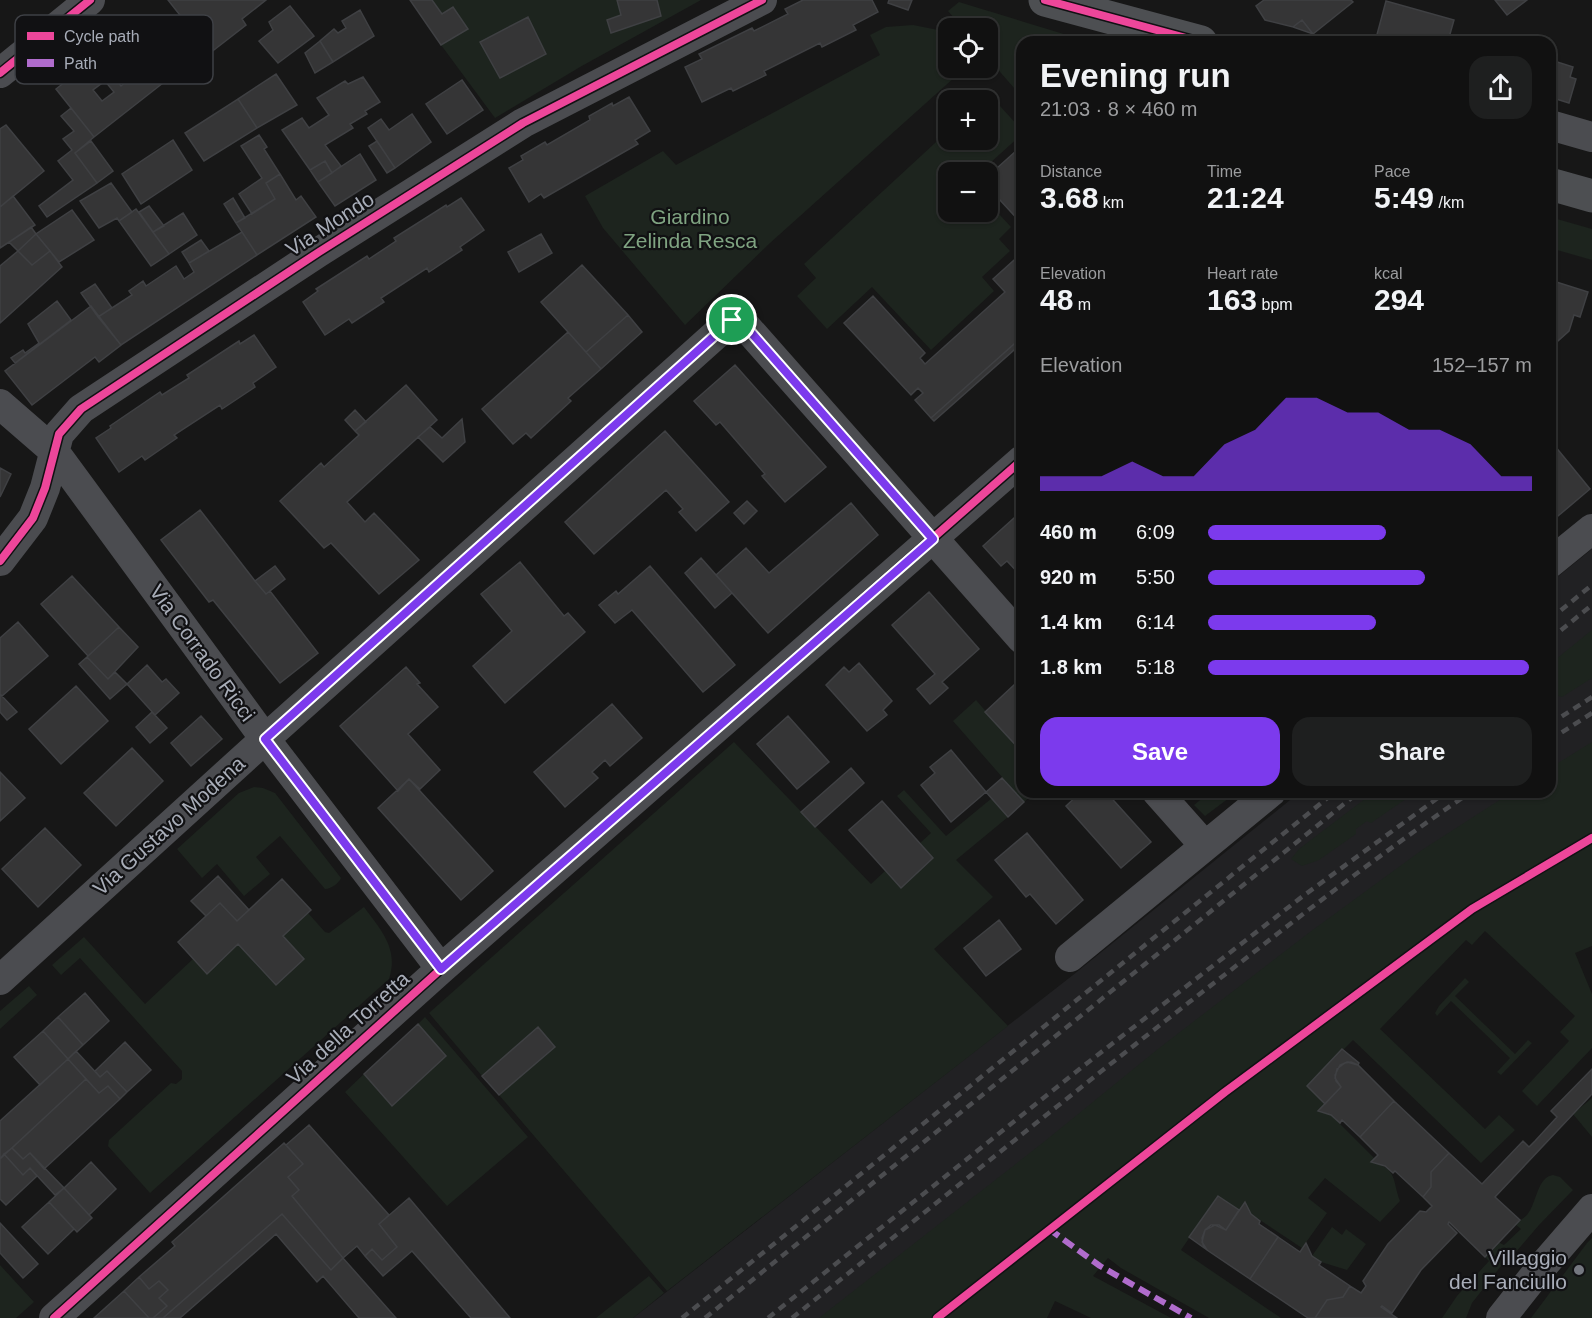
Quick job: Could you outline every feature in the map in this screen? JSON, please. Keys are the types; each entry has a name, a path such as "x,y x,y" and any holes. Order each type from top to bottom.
{"main road":[{"path":"1045,0 1179,36"},
{"path":"1556,186 1592,196"}],"street":[{"path":"72,15 90,0"},
{"name":"Via Mondo","path":"0,561 33,518 45,488 59,434 81,409 329,246 523,123 762,0"},
{"path":"0,73 15,61"},
{"path":"1556,127 1592,137"},
{"name":"Via Gustavo Modena","path":"0,980 732,320 741,321 1016,632"},
{"name":"Via Corrado Ricci","path":"0,404 54,451 265,739 441,969"},
{"name":"Via della Torretta","path":"54,1318 441,969 1016,465"},
{"path":"1556,558 1592,529"},
{"path":"1162,798 1205,846"},
{"path":"1070,957 1264,798"},
{"path":"1501,1318 1554,1251 1592,1209"}],"shaded area":[{"path":"1592,549 1592,773 868,1318 633,1318 1073,975 1293,798 1556,798 1556,578"}],"green space":[{"path":"432,0 701,0 580,67 495,118 441,45 468,29 453,7 442,14"},
{"path":"959,2 1070,36 1016,36 1016,90 998,70 998,18 954,18 948,11"},
{"name":"Giardino Zelinda Resca","path":"913,25 938,30 938,78 954,78 770,243 685,325 603,228 585,196 663,151 676,165 880,55 870,35 886,27"},
{"path":"998,104 1016,124 1016,140 991,162 938,162 938,222 998,222 998,213 1011,227 999,239 1010,251 982,277 994,291 931,350 872,287 827,329 797,296 816,278 804,264 938,140 938,150 998,150"},
{"path":"1556,219 1592,229 1592,260 1556,250"},
{"path":"1592,630 1592,678 1562,697 1556,695 1556,659"},
{"path":"976,700 1016,746 1016,793 953,721"},
{"path":"734,742 871,884 885,871 901,887 933,858 920,843 931,833 897,796 904,790 946,836 992,798 1008,817 956,860 993,897 934,949 1008,1026 667,1291 499,1095 555,1046 538,1028 482,1076 429,1013"},
{"path":"1592,742 1592,946 1575,953 1592,994 1592,1048 1537,1106 1522,1091 1569,1041 1560,1032 1575,1016 1485,931 1472,945 1466,940 1380,1029 1485,1129 1499,1115 1515,1130 1481,1163 1353,1040 1307,1086 1325,1104 1318,1111 1331,1115 1375,1159 1372,1162 1390,1172 1400,1201 1380,1222 1325,1178 1308,1198 1327,1213 1302,1248 1251,1214 1245,1202 1239,1210 1218,1196 1181,1250 1281,1318 1209,1318 1121,1268 1108,1258 1093,1276 1171,1318 1091,1318 1055,1301 1047,1318 819,1318 1045,1141 1158,1049 1310,932 1422,850 1503,798 1556,798 1556,764"},
{"path":"254,787 275,793 341,878 337,884 325,889 280,836 256,857 270,874 244,896 217,864 202,878 177,849 239,793"},
{"path":"1203,798 1229,798 1205,816 1194,805"},
{"path":"1366,798 1407,798 1371,823 1367,821 1356,829 1356,834 1319,860 1302,866 1291,859 1299,849"},
{"path":"364,907 387,940 392,958 389,979 150,1193 108,1146 109,1140 171,1083 176,1084 182,1079 182,1071 80,958 61,975 52,965 84,937 145,1004 193,959 207,974 238,944 276,984 283,936 308,913 325,932 329,933"},
{"path":"1465,978 1469,982 1455,996 1515,1054 1528,1040 1532,1043 1501,1075 1497,1072 1510,1058 1451,1001 1437,1016 1435,1013"},
{"path":"29,986 37,995 0,1029 0,1011"},
{"path":"425,1017 528,1137 447,1206 345,1092 364,1074 392,1106 445,1057 418,1024"},
{"path":"1592,1098 1592,1137 1573,1114"},
{"path":"1553,1175 1560,1177 1573,1190 1501,1266 1472,1303 1466,1318 1442,1318 1457,1296 1489,1261 1485,1257 1498,1242 1504,1245 1521,1229 1515,1224 1527,1215 1540,1185"},
{"path":"1332,1227 1342,1235 1346,1229 1366,1244 1347,1270 1321,1262 1312,1256"},
{"name":"Villaggio del Fanciullo","path":"1592,1238 1592,1318 1531,1318 1587,1243"},
{"path":"0,1265 34,1302 16,1318 0,1318"},
{"path":"649,1276 664,1293 633,1318 596,1318"}],"building":[{"path":"168,0 266,0 242,19 246,25 213,51 213,15 180,15"},
{"path":"410,0 432,0 442,14 453,7 468,29 441,45"},
{"path":"617,0 657,0 661,16 611,33 607,20 621,15"},
{"path":"803,0 872,0 878,12 853,25 856,30 822,47 820,43 764,71 766,75 733,91 731,88 702,102 685,67 702,59 699,54 752,28 754,31 788,14 785,9"},
{"path":"889,0 912,0 908,10 888,3"},
{"path":"1264,0 1351,0 1353,2 1313,34 1302,20 1293,27 1265,20 1256,6"},
{"path":"1495,0 1527,0 1507,15"},
{"path":"1386,1 1454,20 1449,36 1377,36"},
{"path":"290,6 314,36 278,63 259,41 273,30 269,22"},
{"path":"360,10 374,36 333,62 320,41 334,29 338,33 346,28 342,21"},
{"path":"528,17 546,54 500,78 480,42"},
{"path":"1302,20 1313,34 1293,27"},
{"path":"320,41 333,62 315,73 305,53"},
{"path":"1556,62 1573,67 1570,77 1576,79 1569,103 1556,99"},
{"path":"276,74 297,105 257,128 238,99"},
{"path":"363,77 380,102 365,111 367,114 350,124 353,128 325,145 341,166 332,173 325,161 310,170 282,130 302,118 309,128 329,115 317,98 345,81 348,84"},
{"path":"462,80 483,110 447,134 426,104"},
{"path":"62,84 101,84 93,90 102,101 114,92 107,84 121,86 123,84 162,84 94,137 56,89"},
{"path":"629,97 650,131 635,140 638,144 544,198 541,194 529,202 509,168 523,160 521,156 545,142 547,145 590,120 589,116 612,103 613,106"},
{"path":"238,99 257,128 204,161 185,133"},
{"path":"71,108 94,137 75,153 97,183 47,217 39,206 73,180 58,161 72,150 63,139 74,131 61,116"},
{"path":"412,114 431,142 395,168 368,128 381,119 389,130"},
{"path":"6,125 44,171 0,207 0,129"},
{"path":"259,135 267,147 264,149 280,174 266,183 275,199 252,214 239,194 262,178 241,146"},
{"path":"173,140 192,170 141,204 122,174"},
{"path":"91,141 113,171 97,183 75,153"},
{"path":"377,141 395,168 387,173 369,146"},
{"path":"1016,151 1016,217 998,198 998,167"},
{"path":"360,154 376,180 335,206 318,182"},
{"path":"325,161 332,173 318,182 310,170"},
{"path":"280,174 296,200 301,196 316,217 257,255 236,223 275,199 266,183"},
{"path":"111,183 132,212 119,221 117,218 99,228 80,201"},
{"path":"13,196 35,225 0,248 0,207"},
{"path":"233,198 245,218 236,223 224,204"},
{"path":"461,198 484,230 460,247 462,250 429,272 427,268 381,298 384,302 352,323 349,319 325,335 303,302 318,291 316,289 367,256 369,259 396,241 394,238"},
{"path":"149,206 164,226 153,232 139,212"},
{"path":"136,209 169,254 151,266 119,221"},
{"path":"72,210 94,240 59,262 36,234"},
{"path":"183,213 197,235 169,254 153,232"},
{"path":"31,227 36,234 18,251 9,242"},
{"path":"242,232 257,255 121,345 98,317 132,295 129,291 143,281 146,286 176,266 184,279 194,272 189,263"},
{"path":"36,234 50,251 32,265 18,251"},
{"path":"541,234 552,253 519,272 508,252"},
{"path":"201,240 209,251 189,263 182,252"},
{"path":"18,251 32,265 50,251 62,267 0,323 0,266"},
{"path":"1016,258 1016,342 931,418 915,400 923,393 918,388 911,395 844,323 873,296 925,353 920,358 925,364 1005,292 993,279"},
{"path":"582,265 628,315 586,352 541,302"},
{"path":"1556,282 1588,292 1580,317 1574,315 1569,331 1556,343"},
{"path":"95,284 112,308 98,317 81,293"},
{"path":"57,301 71,320 15,363 11,358 23,350 25,353 39,343 28,324"},
{"path":"91,306 121,345 99,362 95,357 32,405 5,371"},
{"path":"628,315 642,332 601,369 586,352"},
{"path":"568,332 601,369 568,398 571,401 531,438 526,433 513,444 482,409"},
{"path":"254,335 276,367 253,383 255,387 222,409 220,405 174,435 177,438 145,460 142,456 119,472 96,438 160,392 162,395 189,378 187,375 239,341 240,344"},
{"path":"1016,342 1016,348 934,421 931,418"},
{"path":"735,365 826,467 785,502 762,476 765,474 720,422 716,425 694,401"},
{"path":"406,385 437,420 347,502 365,522 374,513 419,560 379,594 331,543 324,548 280,501 321,463 324,467 359,435 355,431"},
{"path":"355,410 366,422 355,431 345,420"},
{"path":"462,419 465,442 443,462 418,437 430,427 442,438"},
{"path":"665,431 729,502 696,531 679,512 683,509 666,490 594,554 565,522"},
{"path":"1556,447 1590,489 1558,516 1556,514"},
{"path":"0,468 11,474 0,497"},
{"path":"747,501 757,511 744,524 734,513"},
{"path":"851,503 878,535 768,633 716,575 746,548 769,573"},
{"path":"200,510 255,581 266,594 270,591 318,653 280,683 213,600 209,602 161,540"},
{"path":"1014,518 1016,520 1016,571 1007,561 1001,566 983,546"},
{"path":"701,558 732,593 715,608 685,573"},
{"path":"520,562 564,616 568,613 585,632 505,703 473,666 512,631 481,594"},
{"path":"275,566 285,579 266,594 255,581"},
{"path":"650,566 735,665 703,692 632,610 615,623 599,605 616,591 618,594"},
{"path":"72,576 119,627 88,656 41,604"},
{"path":"929,592 979,649 942,682 948,688 930,704 917,689 935,674 892,625"},
{"path":"18,622 48,656 2,696 0,694 0,638"},
{"path":"119,627 138,647 108,679 87,657"},
{"path":"87,657 108,679 115,672 127,684 110,699 79,664"},
{"path":"859,663 892,701 883,710 887,715 867,731 826,685 844,667 849,672"},
{"path":"147,665 162,682 166,679 179,693 155,715 127,684"},
{"path":"406,667 420,683 417,684 438,707 408,734 440,770 420,789 409,779 398,791 340,726"},
{"path":"1016,685 1016,746 985,712"},
{"path":"76,686 108,721 61,764 29,729"},
{"path":"0,694 17,712 7,720 0,712"},
{"path":"612,704 642,738 610,766 605,760 592,772 598,778 565,807 534,772"},
{"path":"152,712 167,728 150,743 136,727"},
{"path":"201,716 222,739 191,766 171,743"},
{"path":"788,716 829,762 797,789 757,744"},
{"path":"132,748 163,781 116,826 84,793"},
{"path":"951,750 986,792 951,822 921,785 935,773 930,767"},
{"path":"851,768 864,783 815,827 801,812"},
{"path":"0,772 25,798 0,821"},
{"path":"1002,778 1016,793 1016,798 1020,798 1024,802 1008,817 986,792"},
{"path":"409,779 493,871 461,900 378,808"},
{"path":"1075,798 1111,798 1151,842 1121,868 1066,806"},
{"path":"882,801 933,858 901,888 849,830"},
{"path":"45,828 81,865 38,907 2,869"},
{"path":"1027,833 1083,900 1056,924 1030,894 1026,897 995,860"},
{"path":"218,876 249,910 237,921 220,903 206,916 191,901"},
{"path":"282,879 311,910 283,936 304,959 276,985 238,944 207,974 178,942 220,903 237,921"},
{"path":"999,920 1021,949 986,976 964,948"},
{"path":"85,993 109,1021 83,1045 58,1017"},
{"path":"58,1017 83,1045 68,1059 43,1031"},
{"path":"418,1024 446,1056 392,1106 364,1074"},
{"path":"538,1027 555,1047 499,1095 482,1076"},
{"path":"43,1031 68,1059 40,1085 14,1057"},
{"path":"125,1042 151,1070 127,1092 107,1071 100,1077 95,1071"},
{"path":"1342,1049 1359,1063 1358,1065 1347,1062 1340,1065 1335,1075 1341,1087 1325,1104 1307,1086"},
{"path":"76,1051 100,1077 107,1071 127,1092 120,1099 108,1086 99,1093 68,1059"},
{"path":"68,1059 86,1079 0,1159 0,1121"},
{"path":"1351,1062 1358,1065 1394,1101 1360,1137 1342,1120 1340,1123 1331,1115 1318,1111 1341,1087 1335,1078 1337,1069"},
{"path":"1592,1069 1592,1094 1495,1197 1520,1220 1485,1257 1449,1222 1448,1224 1457,1233 1421,1270 1392,1313 1381,1307 1397,1318 1315,1318 1327,1300 1343,1297 1350,1286 1361,1293 1366,1286 1363,1281 1388,1244 1420,1211 1426,1212 1432,1206 1423,1197 1431,1187 1431,1172 1449,1153 1482,1184 1523,1141 1529,1147 1535,1141 1557,1117 1551,1111"},
{"path":"86,1079 99,1093 108,1086 120,1099 44,1169 30,1153 23,1159 12,1148"},
{"path":"1394,1101 1449,1153 1431,1172 1431,1187 1423,1197 1395,1171 1393,1173 1385,1166 1371,1162 1378,1155 1360,1137"},
{"path":"309,1125 389,1215 379,1224 397,1247 382,1260 372,1249 365,1256 357,1246 343,1258 292,1196 299,1190 288,1177 303,1164 286,1145"},
{"path":"284,1143 303,1164 288,1177 299,1190 292,1196 343,1258 331,1270 282,1214 163,1318 153,1318 167,1306 159,1298 168,1290 159,1281 149,1289 139,1277 175,1246 172,1242"},
{"path":"12,1148 23,1159 30,1153 64,1188 55,1195 30,1168 23,1175 4,1154"},
{"path":"4,1154 23,1175 30,1168 37,1176 6,1205 0,1199 0,1159"},
{"path":"91,1162 116,1189 89,1215 64,1188"},
{"path":"64,1188 92,1218 77,1232 49,1202"},
{"path":"1218,1196 1239,1210 1226,1230 1215,1225 1205,1230 1202,1242 1207,1250 1189,1237"},
{"path":"409,1198 510,1318 471,1318 412,1251 383,1276 365,1256 372,1249 382,1260 397,1247 379,1224"},
{"path":"49,1202 74,1229 48,1254 22,1227"},
{"path":"1245,1202 1251,1214 1260,1221 1259,1224 1278,1237 1250,1279 1207,1250 1202,1238 1205,1230 1211,1225 1219,1225 1226,1230"},
{"path":"282,1214 331,1270 343,1258 396,1318 359,1318 323,1276 317,1282 276,1234 180,1318 163,1318"},
{"path":"0,1223 38,1264 23,1278 0,1253"},
{"path":"1278,1237 1300,1252 1306,1243 1312,1256 1321,1262 1319,1265 1350,1286 1343,1297 1327,1300 1315,1318 1308,1318 1250,1279"},
{"path":"139,1277 149,1289 159,1281 168,1290 159,1298 167,1306 153,1318 149,1318 124,1291"},
{"path":"124,1291 149,1318 94,1318"}],"railway":[{"path":"1556,614 1592,585"},
{"path":"1556,634 1592,605"},
{"path":"1556,720 1592,697"},
{"path":"1556,736 1592,713"},
{"path":"682,1318 1328,798"},
{"path":"705,1318 1352,798"},
{"path":"768,1318 1086,1064 1303,896 1438,798"},
{"path":"792,1318 1253,952 1376,859 1462,798"}],"marked path":[{"path":"1049,1229 1100,1266 1191,1318"}],"cycle path":[{"path":"72,15 90,0"},
{"path":"0,561 33,518 45,488 59,434 81,409 319,252 523,123 762,0"},
{"path":"1045,0 1179,36"},
{"path":"0,73 15,61"},
{"path":"54,1318 441,969 1016,465"},
{"path":"937,1318 1225,1092 1472,909 1592,838"}],"place":[{"name":"Villaggio del Fanciullo","path":"1579,1270"}],"route":[{"path":"732,320 741,321 933,539 441,969 265,739 732,320"}]}
